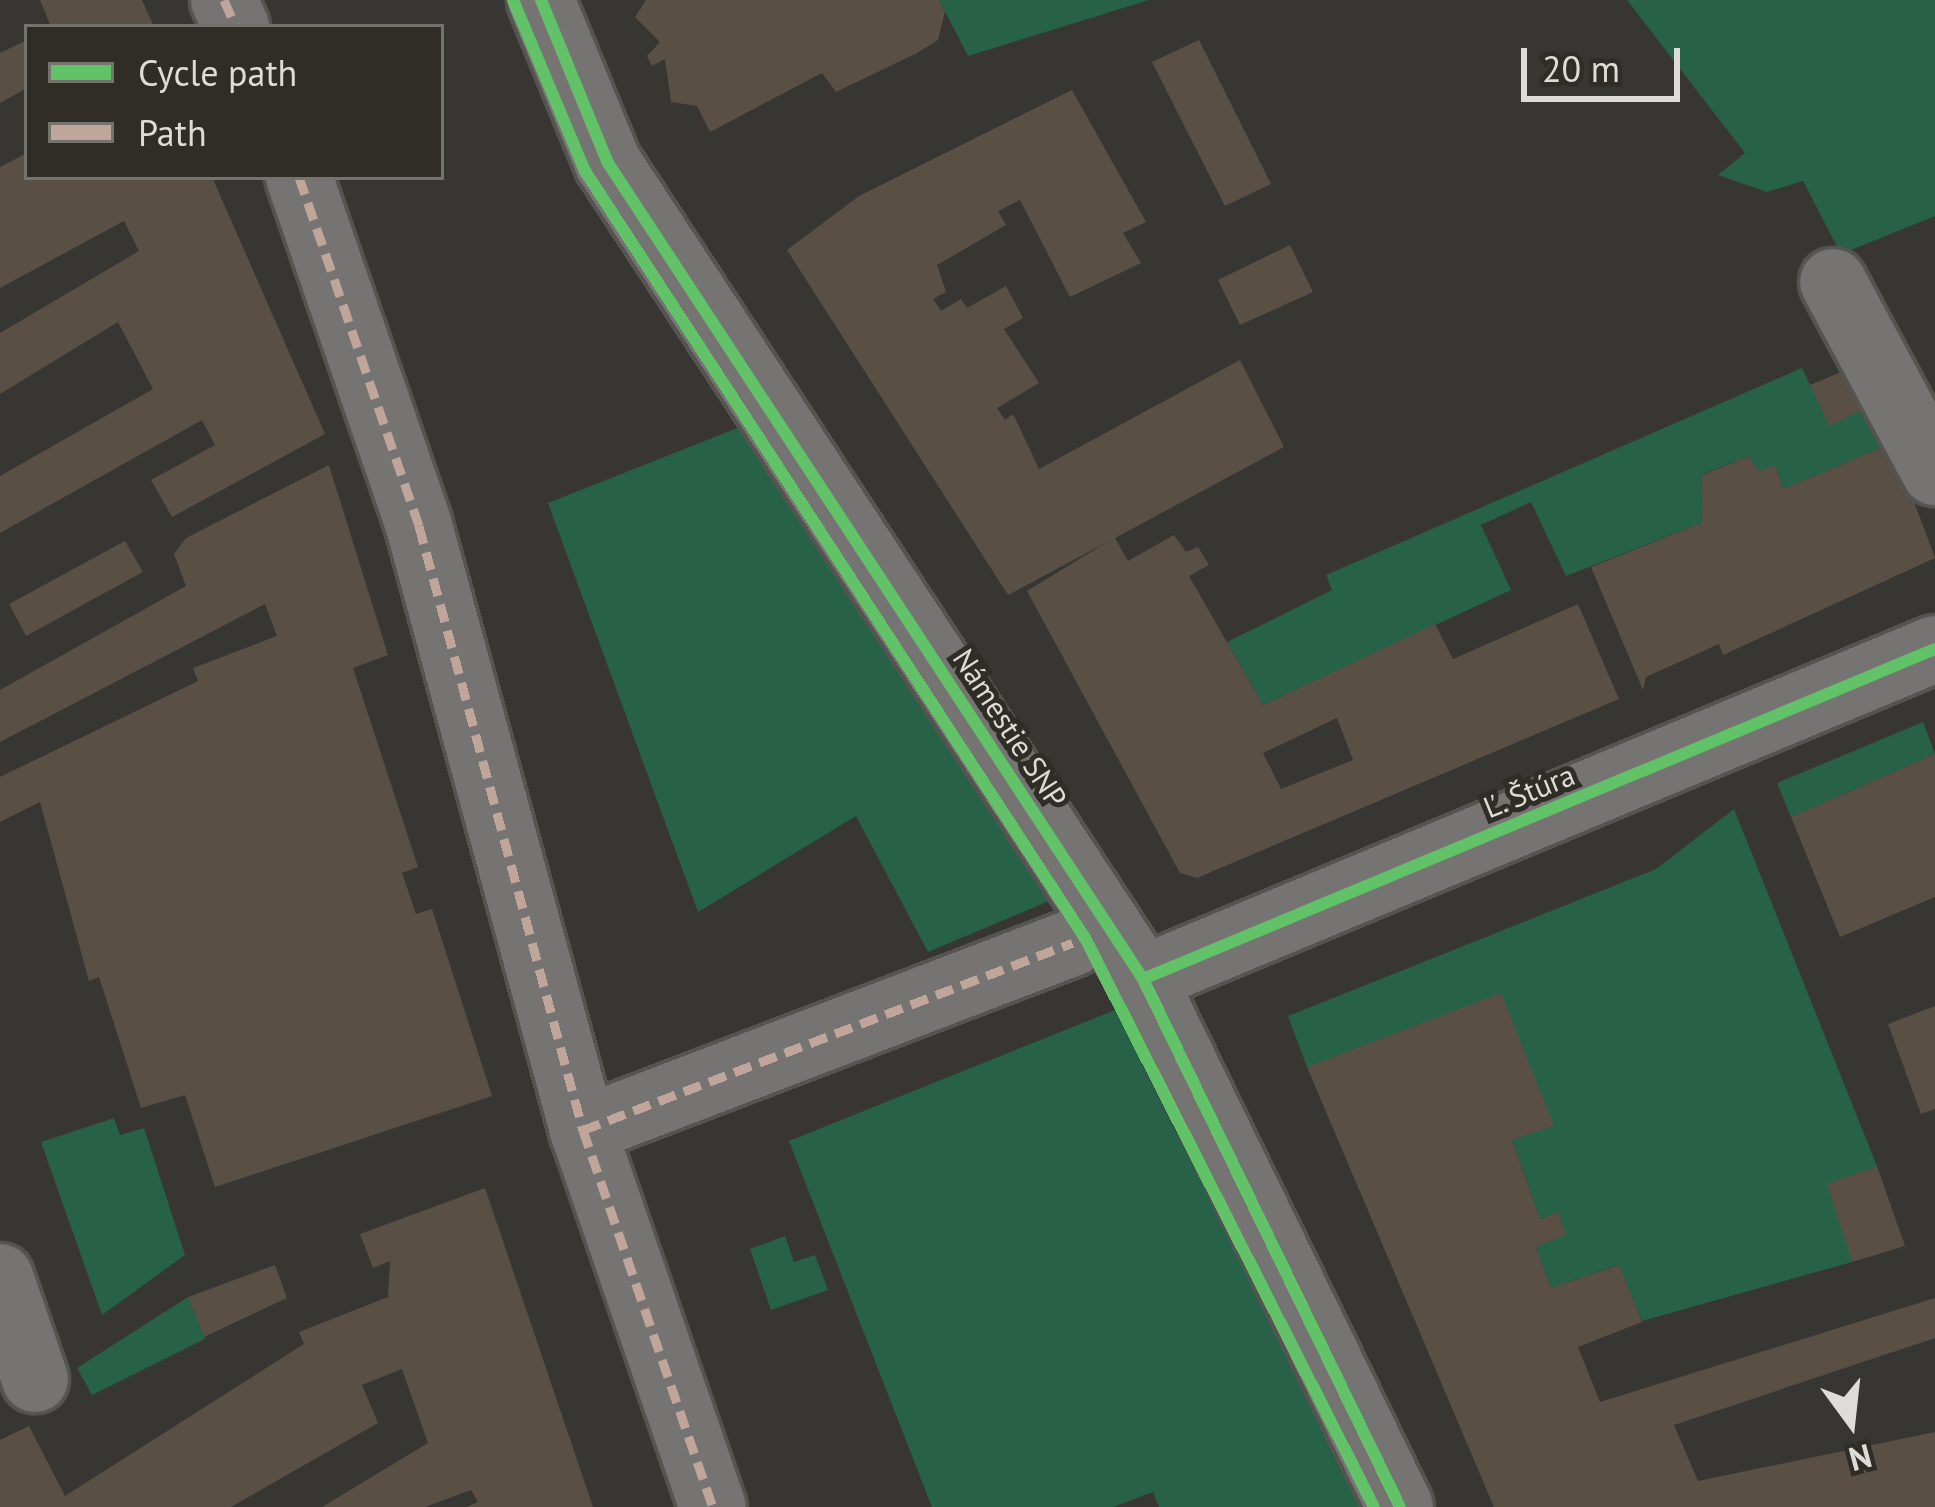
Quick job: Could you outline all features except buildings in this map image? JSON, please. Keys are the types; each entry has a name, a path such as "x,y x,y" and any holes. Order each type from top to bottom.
{"street":[{"name":"Námestie SNP","path":"541,0 608,163 1143,980 1400,1507"},
{"path":"300,180 419,526 583,1130 713,1507"},
{"path":"1833,282 1935,472"},
{"name":"Ľ. Štúra","path":"1143,980 1935,649"},
{"path":"583,1130 1072,943"},
{"path":"0,1277 34,1379"}],"green space":[{"path":"939,0 1149,0 968,56"},
{"path":"1627,0 1935,0 1935,216 1841,254 1803,181 1767,192 1718,175 1745,153"},
{"path":"1802,368 1829,425 1875,404 1892,443 1783,489 1775,466 1758,471 1749,456 1703,474 1701,523 1566,576 1531,502 1481,525 1511,590 1263,705 1227,642 1332,590 1326,575"},
{"path":"745,425 1049,901 928,952 856,816 698,912 548,503"},
{"path":"1923,722 1935,754 1791,817 1777,783"},
{"path":"1734,809 1877,1166 1852,1262 1642,1321 1618,1265 1551,1288 1536,1247 1558,1213 1540,1219 1512,1140 1307,1067 1288,1016 1656,869"},
{"path":"1115,1010 1363,1507 1159,1507 1153,1492 1113,1507 932,1507 789,1141"},
{"path":"114,1118 120,1135 144,1128 185,1255 102,1315 41,1142"},
{"path":"785,1236 794,1262 815,1255 828,1290 771,1310 750,1249"},
{"path":"188,1297 205,1339 92,1395 77,1368"}],"marked path":[{"path":"224,0 235,24"},
{"path":"300,180 419,526 583,1130 713,1507"},
{"path":"583,1130 1072,943"}],"cycle path":[{"path":"513,0 585,171 1085,938 1374,1507"},
{"path":"541,0 608,163 1143,979 1400,1507"},
{"path":"1143,979 1935,649"}]}
